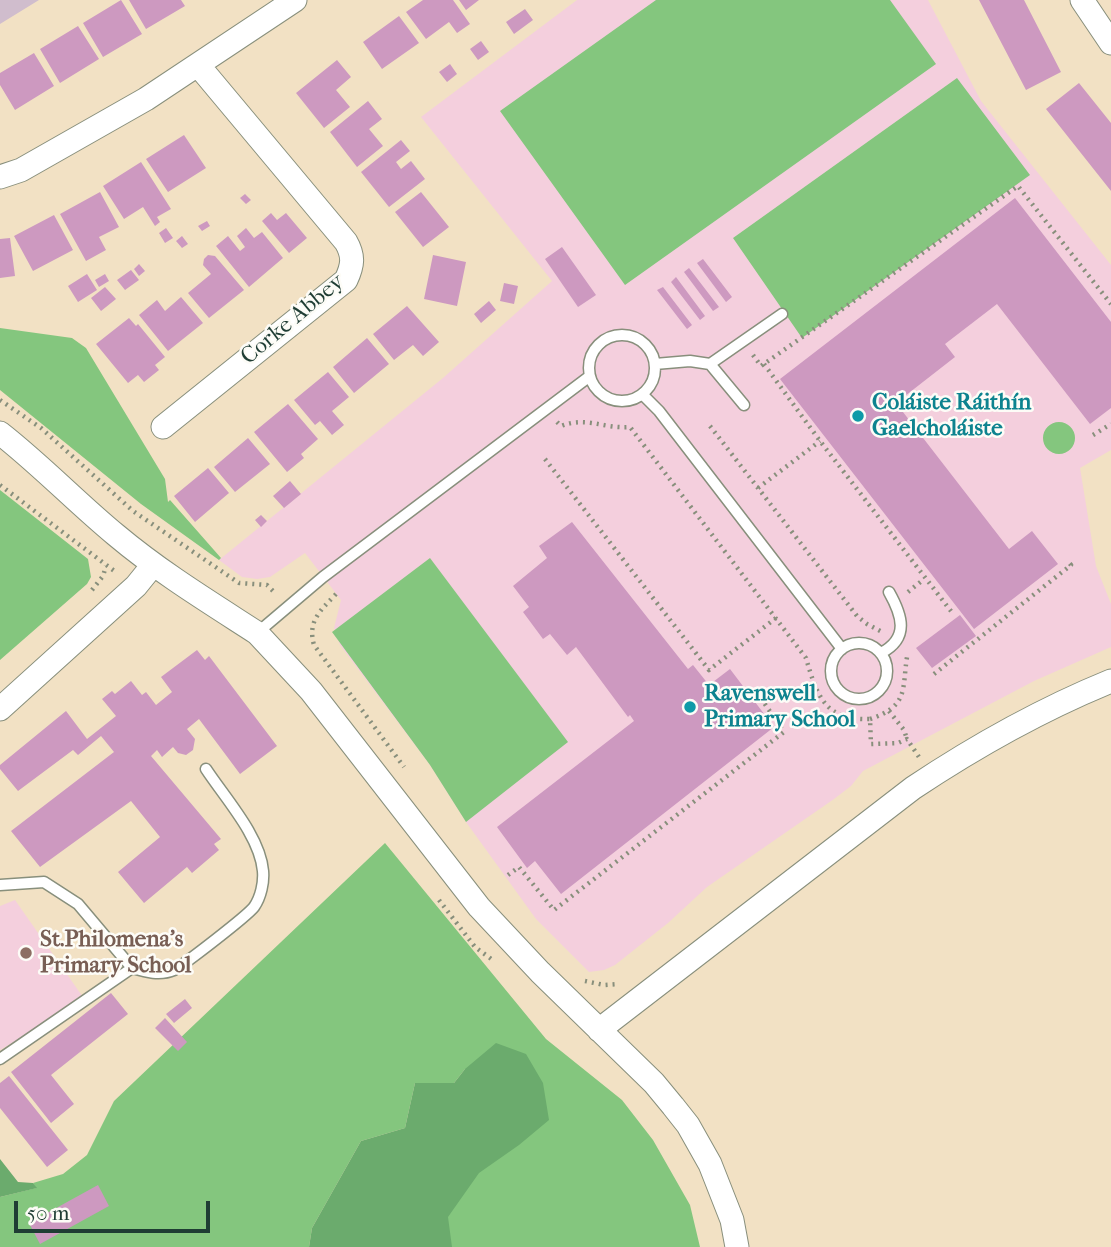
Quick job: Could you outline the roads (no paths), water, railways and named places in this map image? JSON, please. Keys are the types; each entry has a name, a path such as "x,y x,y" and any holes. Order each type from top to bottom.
{"street":[{"path":"0,177 21,170 97,128 295,0"},
{"path":"1088,2 1111,43"},
{"name":"Corke Abbey","path":"163,427 346,280 352,268 352,253 346,242 198,65"},
{"path":"0,433 38,463 114,534 153,565 257,633 270,645 311,691 479,907 540,972 654,1083 688,1125 719,1184 732,1220 737,1247"},
{"path":"0,709 136,586 153,565"},
{"path":"599,1030 913,788 963,754 1017,724 1111,681"}],"lane":[{"path":"710,364 782,314"},
{"path":"616,335 637,338 652,354 655,364 650,386 642,394 622,401 602,394 590,376 589,366 598,346 616,335"},
{"path":"655,364 690,361 710,364 744,405"},
{"path":"257,633 323,577 590,376"},
{"path":"642,394 659,411 842,649"},
{"path":"881,653 893,647 902,625 889,592"},
{"path":"867,643 881,653 887,668 884,684 872,696 854,698 838,690 832,675 832,664 842,649 849,644 867,643"},
{"path":"0,885 44,882 78,904 132,968 150,973 175,969 254,907 261,892 264,873 253,839 206,769"},
{"path":"0,1059 132,968"}],"place":[{"name":"Coláiste Ráithín Gaelcholáiste","path":"858,416"},
{"name":"Ravenswell Primary School","path":"690,707"},
{"name":"St.Philomena's Primary School","path":"26,953"}]}
